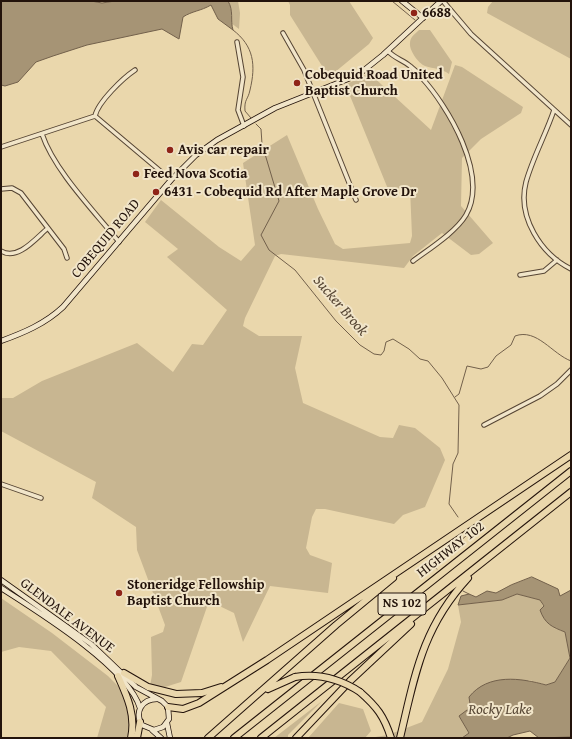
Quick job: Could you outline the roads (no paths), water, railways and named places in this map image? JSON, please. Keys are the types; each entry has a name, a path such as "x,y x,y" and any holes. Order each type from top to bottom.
{"highway":[{"path":"168,707 183,709 190,708 268,660 571,454"},
{"name":"HIGHWAY 102","path":"234,738 571,471"},
{"name":"HIGHWAY 102","path":"261,738 571,492"},
{"path":"208,738 336,624 429,550"},
{"path":"400,738 422,651 431,630 452,595 480,565"},
{"path":"296,738 350,681 440,596"},
{"path":"121,675 148,687 176,694 202,692 226,686"},
{"path":"121,675 131,709 133,725 131,738"},
{"path":"244,707 269,688 295,677 311,676 330,678 351,686 377,707 386,724 391,738"},
{"path":"137,738 140,722"}],"main road":[{"path":"402,1 423,18"},
{"name":"COBEQUID ROAD","path":"1,340 32,328 54,315 119,242 171,180 196,155 275,108 358,75 388,51 442,1"},
{"name":"GLENDALE AVENUE","path":"1,580 91,644 121,675 136,698 140,708 138,713 140,722"},
{"name":"GLENDALE AVENUE","path":"1,588 86,646 136,687 168,707"},
{"path":"140,708 147,700 157,699"},
{"path":"168,707 169,714 167,723 170,738"},
{"path":"140,722 144,727 152,730 161,738"},
{"path":"152,730 159,729 167,723"}],"street":[{"path":"442,1 471,34 571,125"},
{"path":"283,33 304,70 312,94 356,200"},
{"path":"237,42 243,77 238,110 244,126"},
{"path":"388,51 411,66 440,101 454,124 464,147 474,187 471,205 466,216 453,229 413,261"},
{"path":"135,70 120,83 96,112 97,117 171,180"},
{"path":"554,110 526,184 525,202 528,221 538,240 548,254 571,269"},
{"path":"1,147 97,117"},
{"path":"42,134 47,150 60,169 119,242"},
{"path":"1,189 12,188 21,193 64,249 67,258"},
{"path":"1,250 10,254 20,251 48,228"},
{"path":"520,275 544,271 557,260"},
{"path":"484,425 540,396 557,384 571,370"},
{"path":"1,484 41,498"}],"water":[{"path":"1,1 91,1 102,3 115,1 228,1 231,8 233,30 218,19 211,5 183,17 179,39 162,29 87,45 36,62 18,82 5,86 1,85"},
{"name":"Rocky Lake","path":"532,577 558,589 560,596 571,590 571,737 539,738 530,731 507,738 462,738 469,733 459,716 467,710 471,711 469,697 477,689 486,684 505,679 516,679 546,685 555,682 570,658 565,632 553,627 544,619 540,610 544,606 540,600 517,594 502,600 458,605 461,596 469,594 476,597 487,591 496,593 511,585"}],"waterway":[{"path":"392,1 415,20"},
{"name":"Sucker Brook","path":"233,30 245,43 252,57 252,81 245,107 245,111 251,118"},
{"name":"Sucker Brook","path":"256,124 261,129 262,144 279,201 261,235 269,250 295,270 336,321 360,345 374,354 381,355 384,351 386,342 393,339 409,349 420,359 428,361 442,378 459,405 458,453 453,464 449,504 458,517"},
{"path":"455,397 459,394 467,366 481,369 488,367 496,356 511,345 515,336 523,334 537,339 564,358 571,361"},
{"name":"Sucker Brook","path":"437,569 434,567 435,563 466,536"},
{"name":"Sucker Brook","path":"463,591 469,594"}],"place":[{"name":"6688","path":"414,13"},
{"name":"Cobequid Road United Baptist Church","path":"297,83"},
{"name":"Avis car repair","path":"170,150"},
{"name":"Feed Nova Scotia","path":"136,174"},
{"name":"6431 - Cobequid Rd After Maple Grove Dr","path":"156,192"},
{"name":"Stoneridge Fellowship Baptist Church","path":"119,593"}]}
